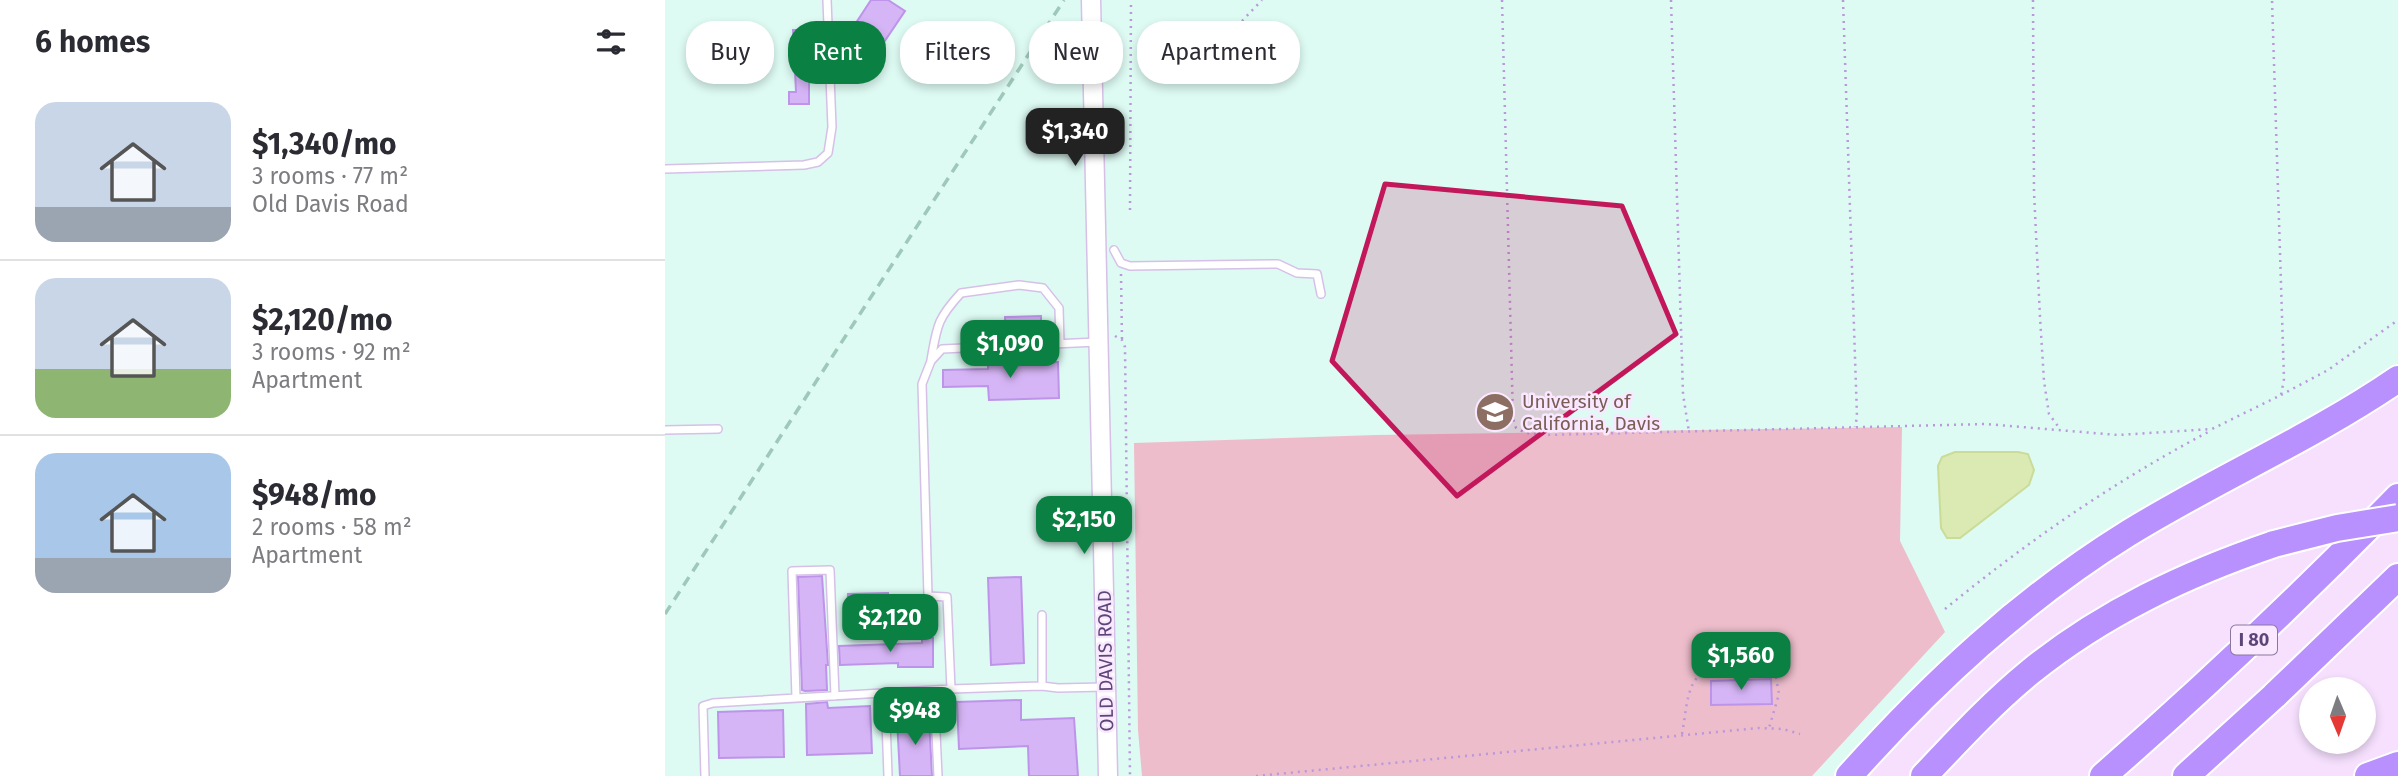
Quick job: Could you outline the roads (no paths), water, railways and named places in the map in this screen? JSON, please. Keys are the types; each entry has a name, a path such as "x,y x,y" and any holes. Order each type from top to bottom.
{"highway":[{"path":"1849,776 1941,678 1990,634 2076,568 2177,505 2320,428 2398,379"},
{"name":"I 80","path":"2103,776 2243,650 2398,497"},
{"path":"1924,776 1989,708 2030,672 2073,640 2121,610 2174,582 2274,544 2337,528 2398,519"},
{"name":"I 80","path":"2186,776 2398,577"},
{"path":"1910,776 1948,750"},
{"path":"2195,776 2212,754"},
{"path":"2368,776 2398,765"}],"street":[{"name":"OLD DAVIS ROAD","path":"1091,0 1108,776"}],"lane":[{"path":"665,169 804,165 818,162 828,153 832,127 827,0"},
{"path":"1114,250 1121,263 1130,266 1278,264 1297,272 1317,274 1321,294"},
{"path":"951,689 947,597 928,596 922,384 931,361 935,334 942,314 961,293 1019,285 1043,288 1059,308 1060,343"},
{"path":"931,361 942,349 1060,343 1098,338"},
{"path":"665,430 718,429"},
{"path":"796,698 792,570 829,570 835,696"},
{"path":"1042,615 1042,686"},
{"path":"705,776 703,706 713,703 951,689 1106,687"},
{"path":"934,690 938,776"},
{"path":"885,693 888,776"}],"railway":[{"path":"665,614 1064,0"}],"place":[{"name":"University of California, Davis","path":"1495,412"}]}
